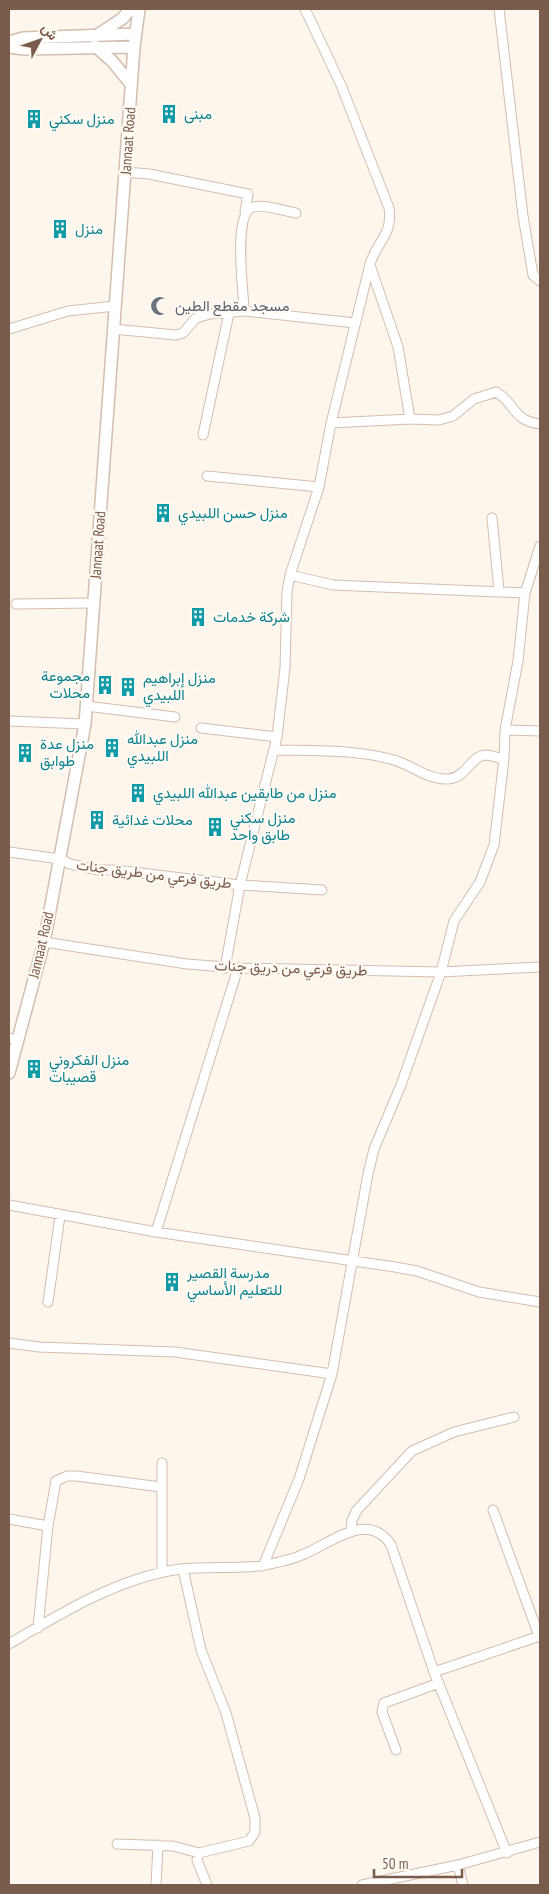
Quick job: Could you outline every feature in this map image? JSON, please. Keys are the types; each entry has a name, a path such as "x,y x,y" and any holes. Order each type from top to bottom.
{"street":[{"path":"95,41 123,18 130,9"},
{"name":"Jannaat Road","path":"9,1073 13,1039 44,942 85,724 114,306 126,172 135,34 139,9"},
{"path":"225,968 240,885 277,737 285,668 287,592 290,574 319,488 331,423 370,264 373,254 387,234 390,220 388,208 341,85 305,9"},
{"path":"499,9 523,216 533,275 540,281"},
{"path":"9,47 24,50 135,34"},
{"path":"9,42 22,38 95,41 134,46"},
{"path":"95,41 131,84"},
{"path":"126,172 149,174 248,194 241,233 240,264 244,311"},
{"path":"245,212 251,207 258,206 296,213"},
{"path":"370,264 398,347 410,419"},
{"path":"9,329 68,310 114,306"},
{"path":"113,329 176,335 183,333 196,318 244,311 356,323"},
{"path":"203,435 229,313"},
{"path":"331,423 410,419 439,420 453,416 474,399 496,392 505,397 517,415 525,422 540,424"},
{"path":"207,476 319,488"},
{"path":"492,518 499,590"},
{"path":"263,1566 299,1479 332,1374 374,1149 401,1085 441,972 454,921 480,882 494,845 504,759 505,730 518,661 525,593 540,546"},
{"path":"290,574 333,584 499,590 525,593"},
{"path":"16,604 94,603"},
{"path":"86,706 175,717"},
{"path":"9,721 85,724"},
{"path":"201,728 277,737"},
{"path":"505,730 540,731"},
{"path":"274,750 376,757 397,761 435,778 448,779 458,778 477,758 484,755 504,759"},
{"name":"طريق فرعي من طريق جنات","path":"9,852 60,859 70,864 98,870 116,870 240,885 322,890"},
{"name":"طريق فرعي من دريق جنات","path":"44,942 225,968 441,972 540,967"},
{"path":"156,1232 238,968"},
{"path":"9,1205 60,1216 156,1232 417,1271 479,1292 540,1302"},
{"path":"48,1302 60,1216"},
{"path":"9,1343 39,1347 175,1352 332,1374"},
{"path":"351,1531 352,1520 357,1510 412,1451 434,1439 454,1432 514,1417"},
{"path":"162,1463 162,1572"},
{"path":"38,1628 48,1526 56,1481 62,1477 76,1476 162,1487"},
{"path":"434,1672 540,1636 493,1510"},
{"path":"9,1519 48,1526"},
{"path":"9,1644 97,1596 136,1580 162,1572 183,1569 263,1566 304,1555 351,1531 362,1528 373,1530 384,1536 391,1545 434,1672 507,1853"},
{"path":"117,1844 158,1845 199,1853 249,1841 255,1832 256,1818 226,1713 200,1650 183,1569"},
{"path":"396,1750 382,1712 384,1704 439,1683"},
{"path":"362,1885 458,1865 507,1853 540,1842"},
{"path":"156,1885 158,1845"},
{"path":"199,1853 197,1860 207,1885"},
{"path":"458,1865 463,1885"}],"place":[{"name":"مبنى","path":"169,114"},
{"name":"منزل سكني","path":"34,119"},
{"name":"منزل","path":"60,229"},
{"name":"مسجد مقطع الطين","path":"160,306"},
{"name":"منزل حسن اللبيدي","path":"163,513"},
{"name":"شركة خدمات","path":"198,617"},
{"name":"مجموعة محلات","path":"105,685"},
{"name":"منزل إبراهيم اللبيدي","path":"128,687"},
{"name":"منزل عبدالله اللبيدي","path":"112,748"},
{"name":"منزل عدة طوابق","path":"25,753"},
{"name":"منزل من طابقين عبدالله اللبيدي","path":"138,793"},
{"name":"محلات غدائية","path":"97,820"},
{"name":"منزل سكني طابق واحد","path":"215,827"},
{"name":"منزل الفكروني قصيبات","path":"34,1069"},
{"name":"مدرسة القصير للتعليم الأساسي","path":"172,1282"}]}
